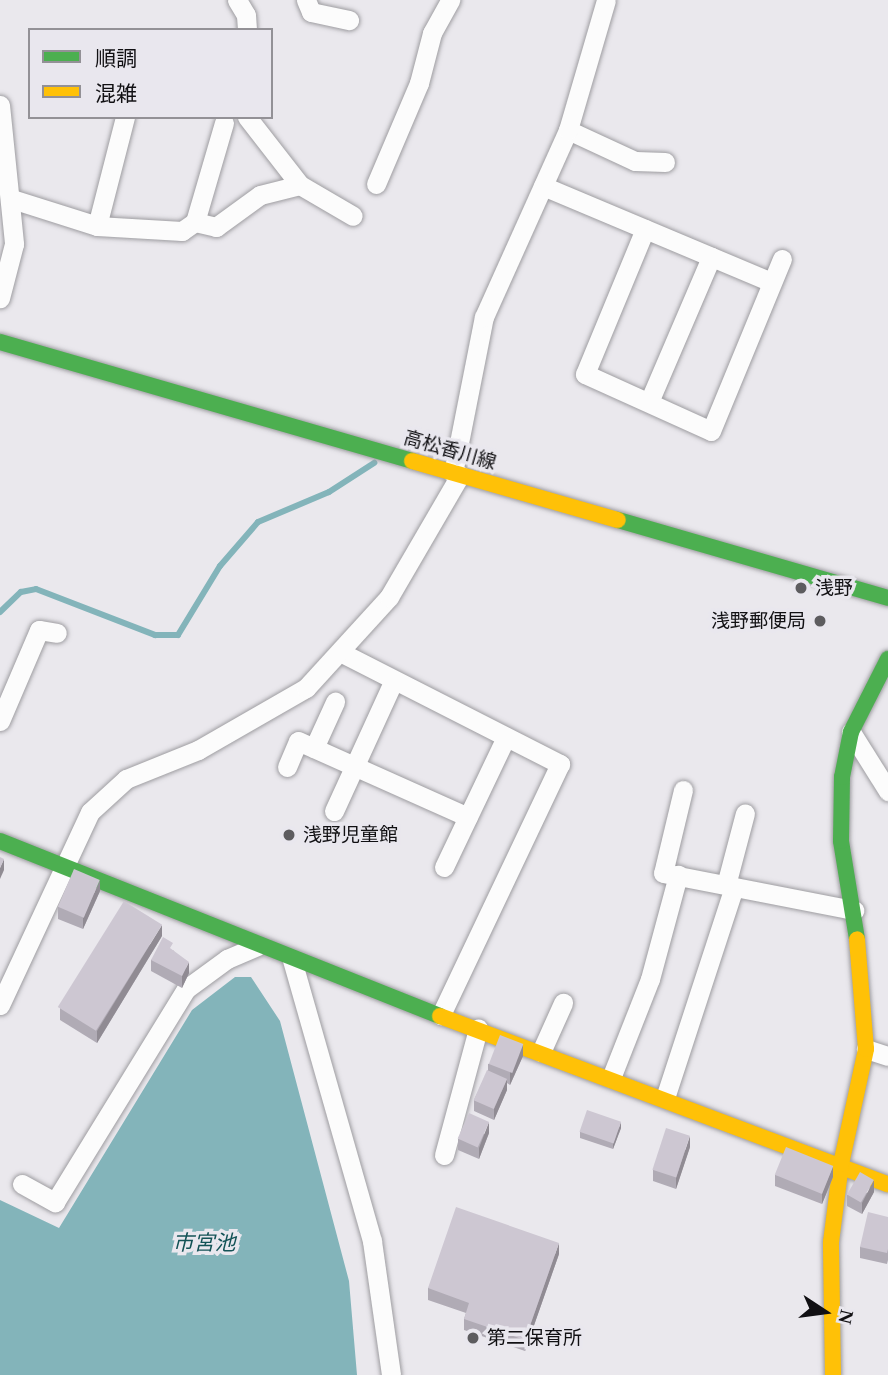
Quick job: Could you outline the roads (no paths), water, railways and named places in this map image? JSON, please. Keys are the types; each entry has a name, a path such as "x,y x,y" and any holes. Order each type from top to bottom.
{"street":[{"path":"237,0 246,15 247,28"},
{"path":"306,0 312,12 349,20"},
{"path":"376,184 419,83 432,33 450,0"},
{"path":"0,1005 62,866 90,811 108,790 198,750 306,688 342,653 389,597 457,474 484,317 568,130 606,0"},
{"path":"0,105 12,199 14,244 0,299"},
{"path":"96,226 124,119"},
{"path":"249,119 300,185 353,216"},
{"path":"12,199 96,226 182,231 195,222 224,123"},
{"path":"568,130 635,161 665,162"},
{"path":"195,222 216,227 260,195 300,185"},
{"path":"543,186 771,282"},
{"path":"645,229 586,374 711,431 782,259"},
{"path":"649,402 711,257"},
{"name":"高松香川線","path":"0,342 888,598"},
{"path":"0,721 39,630 57,633"},
{"path":"342,653 560,764 441,1015"},
{"path":"834,1375 831,1242 841,1164 866,1049 854,910 841,841 842,777 851,732 888,659"},
{"path":"334,811 394,680"},
{"path":"314,748 335,702"},
{"path":"851,732 888,791"},
{"path":"444,867 506,737"},
{"path":"288,767 298,741 468,817"},
{"path":"683,790 663,873 854,910"},
{"path":"665,1098 730,886 745,813"},
{"path":"0,841 292,960 841,1164 888,1184"},
{"path":"611,1079 650,979 678,875"},
{"path":"22,1184 55,1202 186,989 227,959 257,946"},
{"path":"292,960 372,1241 391,1375"},
{"path":"541,1052 563,1003"},
{"path":"443,1155 478,1029"},
{"path":"866,1049 888,1056"}],"water":[{"name":"市宮池","path":"235,977 251,977 280,1021 349,1281 357,1375 0,1375 0,1200 59,1228 192,1010"}],"waterway":[{"path":"0,612 21,592 36,589 155,635 178,635 220,566 258,522 329,492 374,463"}],"place":[{"name":"浅野","path":"801,588"},
{"name":"浅野郵便局","path":"820,621"},
{"name":"浅野児童館","path":"289,835"},
{"name":"第二保育所","path":"473,1338"}]}
